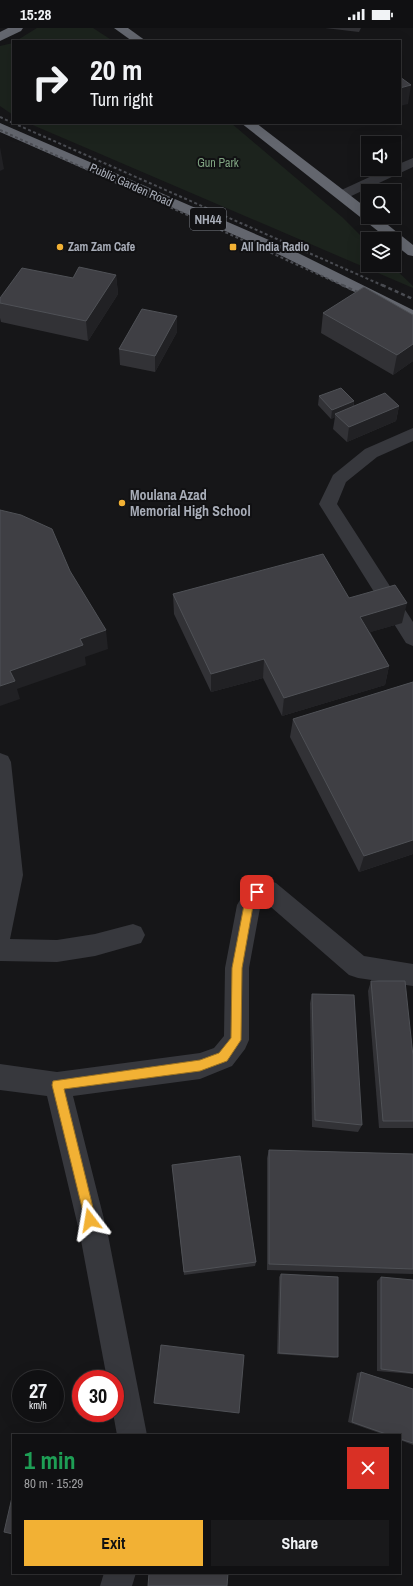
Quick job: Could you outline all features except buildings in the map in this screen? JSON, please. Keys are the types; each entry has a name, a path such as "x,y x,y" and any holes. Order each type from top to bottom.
{"highway":[{"path":"0,37 17,28"},
{"path":"120,28 138,40"},
{"path":"249,124 361,211"},
{"name":"Public Garden Road","path":"0,127 287,253 413,316"},
{"path":"377,224 413,252"}],"street":[{"path":"342,195 413,162"},
{"path":"413,434 371,453 339,479 328,504 413,638"},
{"path":"0,762 12,876 0,935"},
{"path":"0,1077 57,1085 200,1066 223,1057 236,1040 237,968 249,905 257,892 268,890 358,967 413,975"},
{"path":"0,950 57,951 95,945 133,935"},
{"path":"57,1085 94,1235 132,1434"},
{"path":"116,1586 120,1574"}],"green space":[{"path":"37,28 93,28 111,40 18,40"},
{"path":"12,43 12,114 0,106 0,46"},
{"name":"Gun Park","path":"30,124 232,124 342,217 361,236 361,266"},
{"name":"Gun Park","path":"376,272 398,272 413,286 413,288"}],"railway":[{"path":"0,117 12,123"},
{"path":"15,124 384,286"},
{"path":"0,130 344,286"},
{"path":"342,285 366,296"},
{"path":"382,285 413,299"}],"place":[{"name":"Zam Zam Cafe","path":"60,247"},
{"name":"All India Radio","path":"233,247"},
{"name":"Moulana Azad Memorial High School","path":"122,503"}],"route":[{"path":"90,1220 57,1085 200,1066 223,1057 236,1040 237,968 249,905 257,892"}]}
